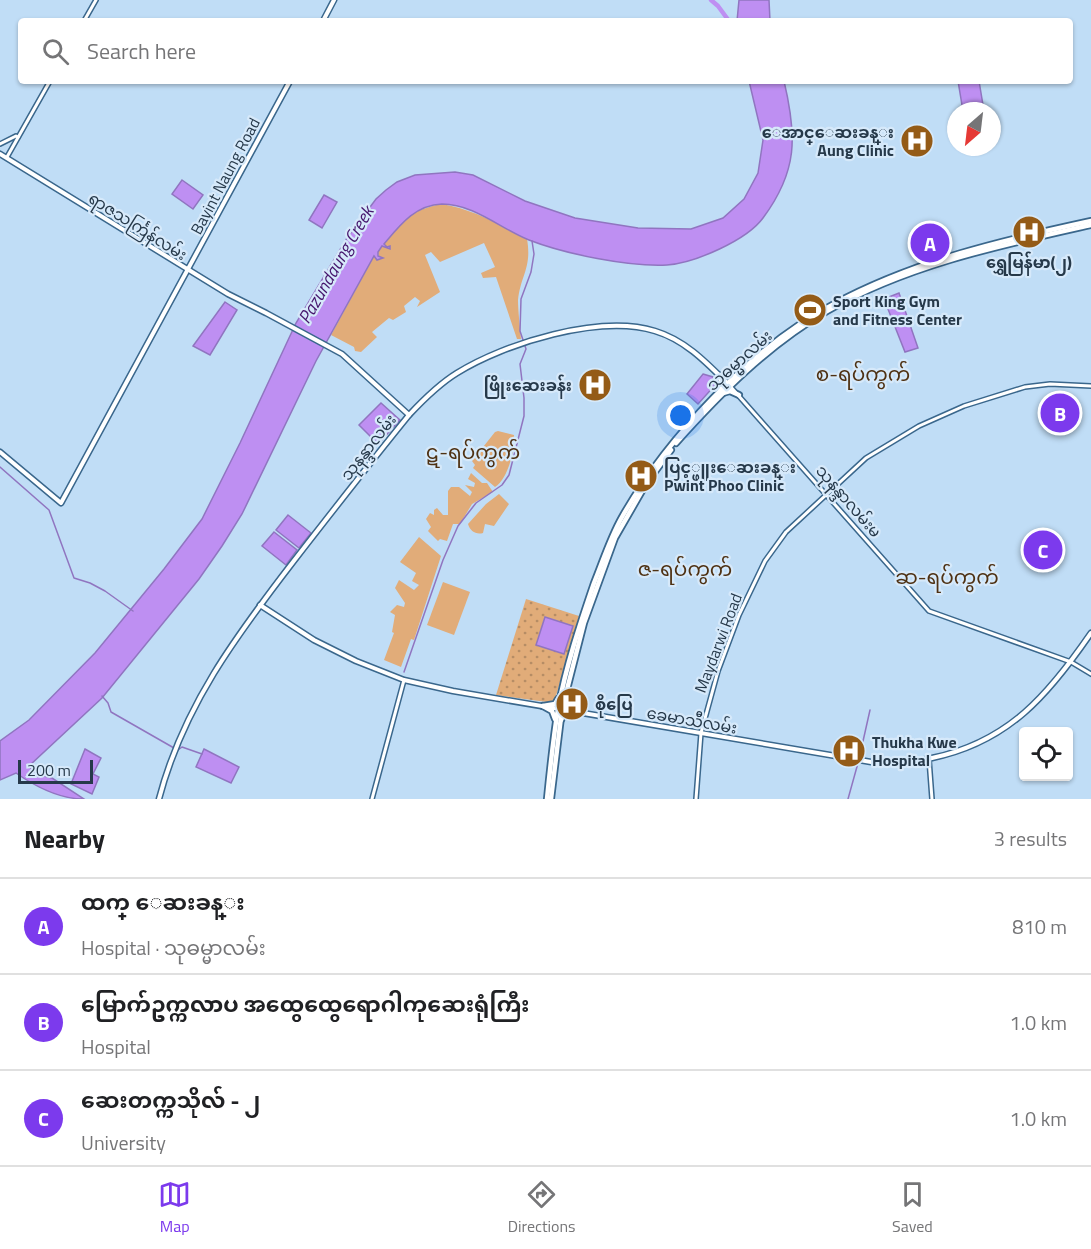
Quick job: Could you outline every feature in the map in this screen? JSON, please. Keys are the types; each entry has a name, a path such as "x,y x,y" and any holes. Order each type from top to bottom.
{"main road":[{"path":"325,18 334,0"},
{"name":"Bayint Naung Road","path":"0,452 61,503 288,84"},
{"name":"ရာဇသင်္ကြန်လမ်း","path":"0,154 245,304 342,354 409,414"},
{"name":"သုဓမ္မာလမ်း","path":"549,799 560,709 580,624 612,537 622,517 670,446 737,377 760,357 827,309 883,285 961,257 1091,223"},
{"name":"သုနန္ဒာလမ်း","path":"159,799 173,750 190,713 232,645 260,605 409,414 457,373 478,361 524,342 614,325 638,327 656,332 689,348 729,385"},
{"path":"719,375 737,377 736,388 739,395"},
{"path":"719,375 720,393 730,391 739,395"},
{"name":"ခေမာသီလမ်း","path":"260,605 340,654 404,680 453,691 871,763 929,759 968,748 1013,723 1059,678 1091,633"},
{"path":"543,706 555,704 563,696 567,708 573,712"},
{"path":"543,706 552,711 558,722 563,716 573,712"}],"street":[{"path":"86,18 96,0"},
{"path":"7,157 48,84"},
{"path":"0,144 18,137"},
{"name":"Maydarwi Road","path":"696,799 701,733 718,671 739,615 765,561 779,540 826,493 866,458 919,426 964,406 1014,390 1037,385 1068,384 1091,387"},
{"name":"သုနန္ဒာလမ်းမ","path":"729,385 929,611 1071,662"},
{"path":"1071,662 1091,674"},
{"path":"372,799 404,680"},
{"path":"929,759 932,799"}],"shaded area":[{"path":"441,204 475,213 527,239 527,264 518,300 521,339 517,339 496,277 483,278 481,273 495,267 484,243 440,262 431,252 425,255 440,292 417,307 420,301 415,297 404,306 406,312 393,320 389,318 372,332 377,337 361,352 355,351 354,347 331,335 374,256 377,260 383,258 379,257 378,252 382,246 387,247 384,244 397,228 414,213"},
{"path":"498,431 514,435 514,441 507,471 495,487 473,468 475,465 472,461"},
{"path":"471,473 482,483 487,483 493,492 472,504 460,524 453,524 447,541 440,539 438,541 428,531 431,527 426,519 430,513 434,515 434,510 437,508 443,515 448,515 448,491 451,487 459,487 470,496 472,492 465,485 474,487 475,483 468,479"},
{"path":"499,494 509,504 494,526 485,524 483,533 474,532 468,524 486,504"},
{"path":"419,537 441,556 414,640 411,639 401,667 384,660 394,633 392,632 395,615 390,612 397,605 404,607 405,603 395,588 399,580 414,590 419,585 412,581 416,573 400,562"},
{"path":"443,582 470,592 454,635 427,625"},
{"path":"526,599 579,616 554,703 496,695"}],"water":[{"path":"739,0 769,0 770,18 737,18"},
{"name":"Pazundaung Creek","path":"750,84 785,84 791,119 792,152 783,184 774,201 755,226 733,242 705,255 679,263 634,264 560,250 529,240 476,212 454,205 432,205 409,217 384,244 387,247 390,246 390,249 382,246 378,252 378,256 383,258 377,260 374,256 316,361 242,514 222,546 199,579 102,698 29,766 36,774 52,778 84,799 66,797 48,791 16,773 0,780 0,741 29,720 95,653 202,519 296,323 347,238 376,199 386,190 397,182 415,175 455,172 473,175 525,201 575,218 638,228 691,229 723,218 744,199 758,173 763,140"},
{"path":"958,84 980,84 982,102 962,102"},
{"path":"182,180 203,195 193,209 172,194"},
{"path":"324,195 337,202 322,228 309,220"},
{"path":"899,293 918,348 905,352 884,299"},
{"path":"225,302 237,310 210,355 193,346"},
{"path":"703,374 713,377 717,383 698,404 687,394"},
{"path":"381,403 400,420 378,444 359,425"},
{"path":"288,515 311,533 299,548 276,530"},
{"path":"274,532 297,550 286,565 262,546"},
{"path":"545,617 573,626 564,654 536,645"},
{"path":"85,749 101,758 93,774 99,777 92,794 71,784"},
{"path":"204,749 239,767 231,783 196,767"}],"waterway":[{"path":"711,0 727,18"},
{"path":"404,672 443,560 458,526 476,503 502,485 509,475 524,416 520,364 526,349 520,331 521,299 531,272 534,254 532,241"},
{"path":"0,467 49,510 74,578 105,591 133,611"},
{"path":"102,696 111,712 174,748"},
{"path":"859,759 870,710"},
{"path":"178,750 182,747 202,754"},
{"path":"848,799 858,763"}],"place":[{"name":"ေအာင္ေဆးခန္း Aung Clinic","path":"917,141"},
{"name":"ရွှေမြန်မာ(၂)","path":"1029,232"},
{"name":"ထက္ ေဆးခန္း","path":"930,243"},
{"name":"Sport King Gym and Fitness Center","path":"810,310"},
{"name":"ဖြိုးဆေးခန်း","path":"595,385"},
{"name":"မြောက်ဥက္ကလာပ အထွေထွေရောဂါကုဆေးရုံကြီး","path":"1060,413"},
{"name":"ပြင့္ဖူးေဆးခန္း Pwint Phoo Clinic","path":"641,476"},
{"name":"ဆေးတက္ကသိုလ် - ၂","path":"1043,550"},
{"name":"စိုပြေ","path":"572,704"},
{"name":"Thukha Kwe Hospital","path":"849,751"}],"district":[{"name":"စ-ရပ်ကွက်","path":"863,374"},
{"name":"ဋ-ရပ်ကွက်","path":"473,452"},
{"name":"ဇ-ရပ်ကွက်","path":"685,569"},
{"name":"ဆ-ရပ်ကွက်","path":"947,577"}]}
